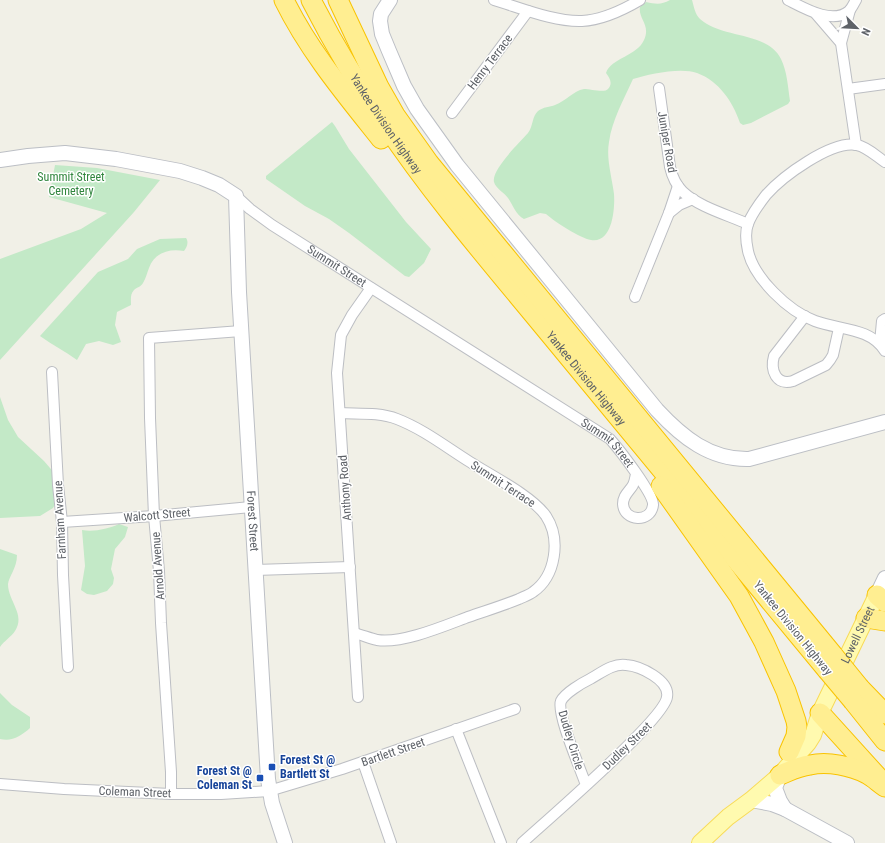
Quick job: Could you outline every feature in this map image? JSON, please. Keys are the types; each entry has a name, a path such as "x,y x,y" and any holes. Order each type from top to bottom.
{"highway":[{"path":"280,0 288,8 309,45 329,73 380,138 422,187 480,249"},
{"name":"Yankee Division Highway","path":"311,0 337,48 385,125 409,159 569,358 831,663"},
{"name":"Yankee Division Highway","path":"338,0 382,92 395,114 429,163 856,694 885,741"},
{"path":"569,358 739,596 776,666 796,721 796,736 789,752"},
{"path":"866,618 885,621"},
{"path":"856,694 885,714"},
{"name":"Yankee Division Highway","path":"856,694 885,720"},
{"path":"820,712 869,765 885,787"},
{"path":"780,775 809,765 828,764 858,770 867,774 885,787"}],"main road":[{"name":"Lowell Street","path":"700,843 728,817 751,800 780,775 808,743 813,735 820,712 866,618 881,598"},
{"name":"Lowell Street","path":"728,817 738,803 789,752 820,712"}],"street":[{"path":"390,0 381,14 380,21 382,34 404,86 417,110 457,165 657,410 680,433 705,450 729,458 749,459 885,422"},
{"path":"494,0 556,18 581,21 623,9 640,0"},
{"path":"788,0 816,14 838,16 850,10"},
{"path":"856,0 850,10 841,43 856,145"},
{"name":"Henry Terrace","path":"452,113 528,11"},
{"path":"816,14 841,43"},
{"path":"848,89 885,84"},
{"name":"Juniper Road","path":"659,88 670,167 672,176 678,186 683,192 701,204 748,224"},
{"path":"882,347 869,336 858,331 814,321 783,300 769,288 751,262 747,248 746,236 748,224 755,210 766,195 792,172 814,158 833,149 843,146 856,145 863,147 885,162"},
{"name":"Summit Street","path":"0,160 66,153 110,158 180,172 202,178 219,185 236,196 250,209 272,225 605,435 617,447 636,474"},
{"path":"635,297 670,213 678,186"},
{"name":"Forest Street","path":"236,196 241,331 262,702 270,791 285,843"},
{"path":"670,213 679,205 693,199"},
{"name":"Anthony Road","path":"358,697 337,373 341,335 370,288"},
{"path":"805,316 774,356 772,362 775,374 782,382 788,383 826,365 833,355 840,328"},
{"path":"858,331 868,328 883,320"},
{"path":"882,347 883,320"},
{"name":"Arnold Avenue","path":"171,794 172,772 154,516 149,389 149,338 241,331"},
{"name":"Farnham Avenue","path":"52,372 58,485 62,522 68,667"},
{"name":"Summit Terrace","path":"340,413 396,418 421,431 531,501 546,517 554,535 554,556 551,566 542,584 532,592 513,601 418,635 378,640 354,633"},
{"name":"Walcott Street","path":"62,522 154,516 252,507"},
{"path":"255,570 350,567"},
{"name":"Lowell Street","path":"881,598 885,578"},
{"name":"Dudley Circle","path":"586,785 561,716 560,703 563,698 581,684 602,672 617,665 624,664 632,665 656,677 664,684 667,691"},
{"name":"Dudley Street","path":"522,843 586,785 656,717 664,706 667,698 667,691"},
{"name":"Bartlett Street","path":"270,791 363,762 515,708"},
{"path":"456,729 501,843"},
{"path":"363,762 391,843"},
{"path":"780,775 775,788 780,801 786,809"},
{"name":"Coleman Street","path":"0,784 64,790 171,794 221,794 270,791"},
{"path":"751,800 772,804 786,809 846,843"}],"green space":[{"path":"670,0 692,0 698,17 709,25 720,30 755,39 774,50 781,59 785,69 790,101 788,104 751,123 743,125 740,123 733,107 724,93 712,81 697,73 690,71 674,71 656,73 633,79 622,102 609,142 608,155 614,194 614,207 611,223 604,236 598,240 586,239 546,214 540,213 524,219 521,217 508,198 496,187 494,177 501,164 528,133 536,113 542,109 559,103 580,90 604,91 608,89 610,87 610,81 606,73 609,68 618,60 636,50 641,45 646,35 640,7 646,2 658,4"},
{"path":"332,122 349,149 406,222 431,249 424,263 409,277 405,276 329,219 305,206 266,179 266,176"},
{"name":"Summit Street Cemetery","path":"55,165 97,168 160,180 134,212 0,360 0,259 81,229 107,213 49,197"},
{"path":"186,238 187,244 184,251 168,251 158,255 154,259 142,284 132,293 131,305 117,312 115,325 121,342 113,345 99,341 86,344 77,360 40,336 98,272 128,259 137,249 160,239"},
{"path":"0,397 8,420 18,437 44,461 56,475 60,495 53,508 40,516 0,518"},
{"path":"119,524 128,527 125,537 115,549 111,569 114,578 113,584 107,591 94,595 87,594 81,590 85,566 82,530 101,530"},
{"path":"0,549 17,555 16,564 8,584 19,619 15,631 0,647"},
{"path":"0,693 12,705 30,717 30,728 20,736 8,740 0,739"}],"place":[{"name":"Forest St @ Bartlett St","path":"272,767"},
{"name":"Forest St @ Coleman St","path":"260,778"}]}
